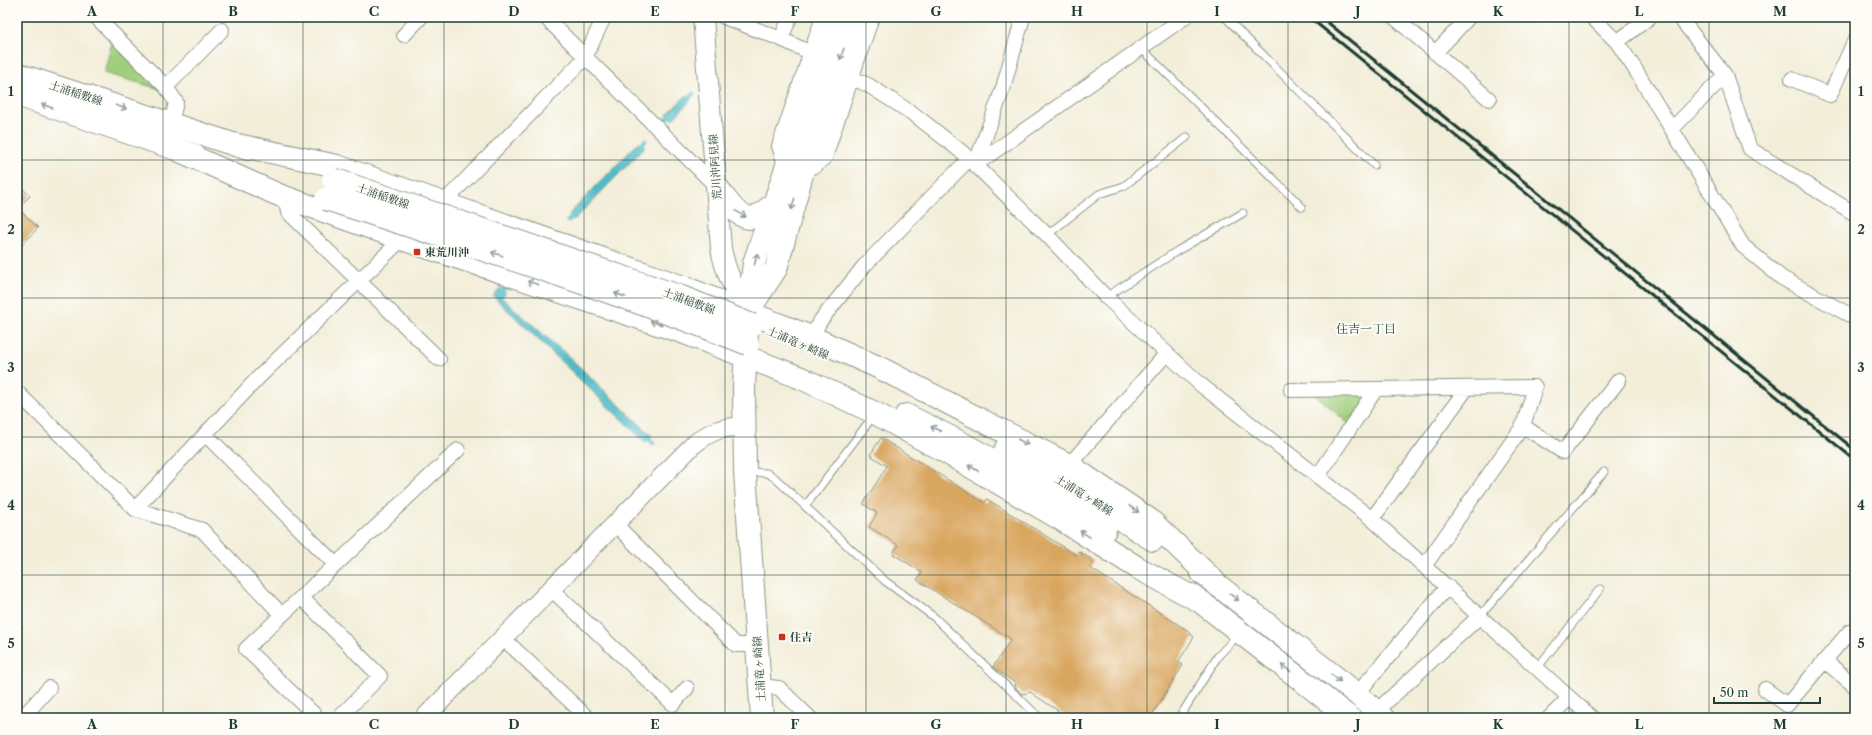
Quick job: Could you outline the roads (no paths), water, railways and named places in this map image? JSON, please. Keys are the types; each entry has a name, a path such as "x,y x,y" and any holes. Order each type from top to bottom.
{"main road":[{"name":"荒川沖阿見線","path":"704,17 723,260 748,334"},
{"path":"748,334 776,269 795,167 837,17"},
{"path":"748,334 754,263 772,205 795,167 855,17"},
{"name":"土浦稲敷線","path":"17,74 233,144 330,189"},
{"name":"土浦稲敷線","path":"17,95 180,151 330,189 679,296 748,334"},
{"path":"233,144 337,166 679,285 748,334 801,378 875,413 1062,520 1138,568 1203,604"},
{"path":"180,151 285,198 402,239 682,332 811,337 880,368 1069,465 1150,520 1214,581"},
{"path":"717,187 736,211 745,217 755,218 772,205"},
{"name":"土浦竜ヶ崎線","path":"762,718 743,427 748,334 802,344 950,415 1071,496 1214,581 1357,694 1376,716"},
{"name":"土浦竜ヶ崎線","path":"1071,496 1203,604 1350,718"}],"street":[{"path":"96,17 166,87 176,102 171,124"},
{"path":"404,35 421,17"},
{"path":"545,17 717,187"},
{"path":"444,202 585,58 604,17"},
{"path":"724,17 781,39 811,53"},
{"path":"781,39 790,17"},
{"path":"823,17 779,146 795,167 815,166 825,156 872,17"},
{"path":"972,162 1003,88 1023,17"},
{"path":"1394,17 1489,99"},
{"path":"1436,53 1469,17"},
{"path":"1592,17 1617,42 1672,128 1743,246 1782,278 1855,318"},
{"path":"1617,42 1650,17"},
{"path":"1679,17 1724,75 1750,149 1855,214"},
{"path":"811,337 821,320 865,265 972,162 1183,18"},
{"path":"166,87 222,30"},
{"path":"1792,80 1830,95 1855,40"},
{"path":"1672,128 1724,75"},
{"path":"852,78 868,86 915,115 972,162 1106,297 1202,385 1372,519 1425,565 1592,718"},
{"path":"285,198 288,212 439,359"},
{"path":"135,509 259,377 402,239"},
{"path":"1069,465 1167,353"},
{"path":"1524,426 1563,452 1619,380"},
{"path":"1372,519 1467,388"},
{"path":"1291,390 1535,388 1524,426 1425,565"},
{"path":"1318,476 1376,389"},
{"path":"17,392 135,509 202,530 282,615"},
{"path":"424,718 693,445 706,434 720,428 743,427"},
{"path":"205,434 336,565"},
{"path":"318,718 246,649 458,450"},
{"path":"615,524 736,645 757,645"},
{"path":"1357,694 1448,586"},
{"path":"551,589 673,704 687,688"},
{"path":"301,596 380,676 339,718"},
{"path":"1376,716 1480,616"},
{"path":"1765,689 1787,705 1850,632"},
{"path":"503,638 588,718"},
{"path":"1825,661 1855,686"},
{"path":"760,686 779,688 810,718"},
{"path":"22,718 49,688"},
{"path":"1549,718 1570,698"}],"lane":[{"path":"1225,17 1374,165"},
{"path":"1141,48 1302,207"},
{"path":"1046,235 1099,194 1124,186 1187,138"},
{"path":"1106,297 1177,251 1243,213"},
{"path":"806,505 875,413"},
{"path":"745,472 767,473 775,478 806,505 885,581 934,618 970,650 1040,718"},
{"path":"1480,616 1604,472"},
{"path":"1537,668 1600,589"},
{"path":"1178,718 1218,656 1241,633"}],"water":[{"path":"687,95 691,100 673,119 667,114"},
{"path":"639,142 645,147 574,220 569,214"},
{"path":"500,288 506,293 501,297 568,356 652,436 646,443 493,296"}],"waterway":[{"path":"685,101 693,94"},
{"path":"666,120 673,113"},
{"path":"638,148 645,141"},
{"path":"568,221 575,214"},
{"path":"499,294 510,283"},
{"path":"646,436 653,443"}],"railway":[{"path":"1309,17 1855,460"},
{"path":"1321,17 1855,450"}],"place":[{"name":"東荒川沖","path":"417,252"},
{"name":"住吉","path":"782,637"}],"district":[{"name":"住吉一丁目","path":"1366,328"}]}
